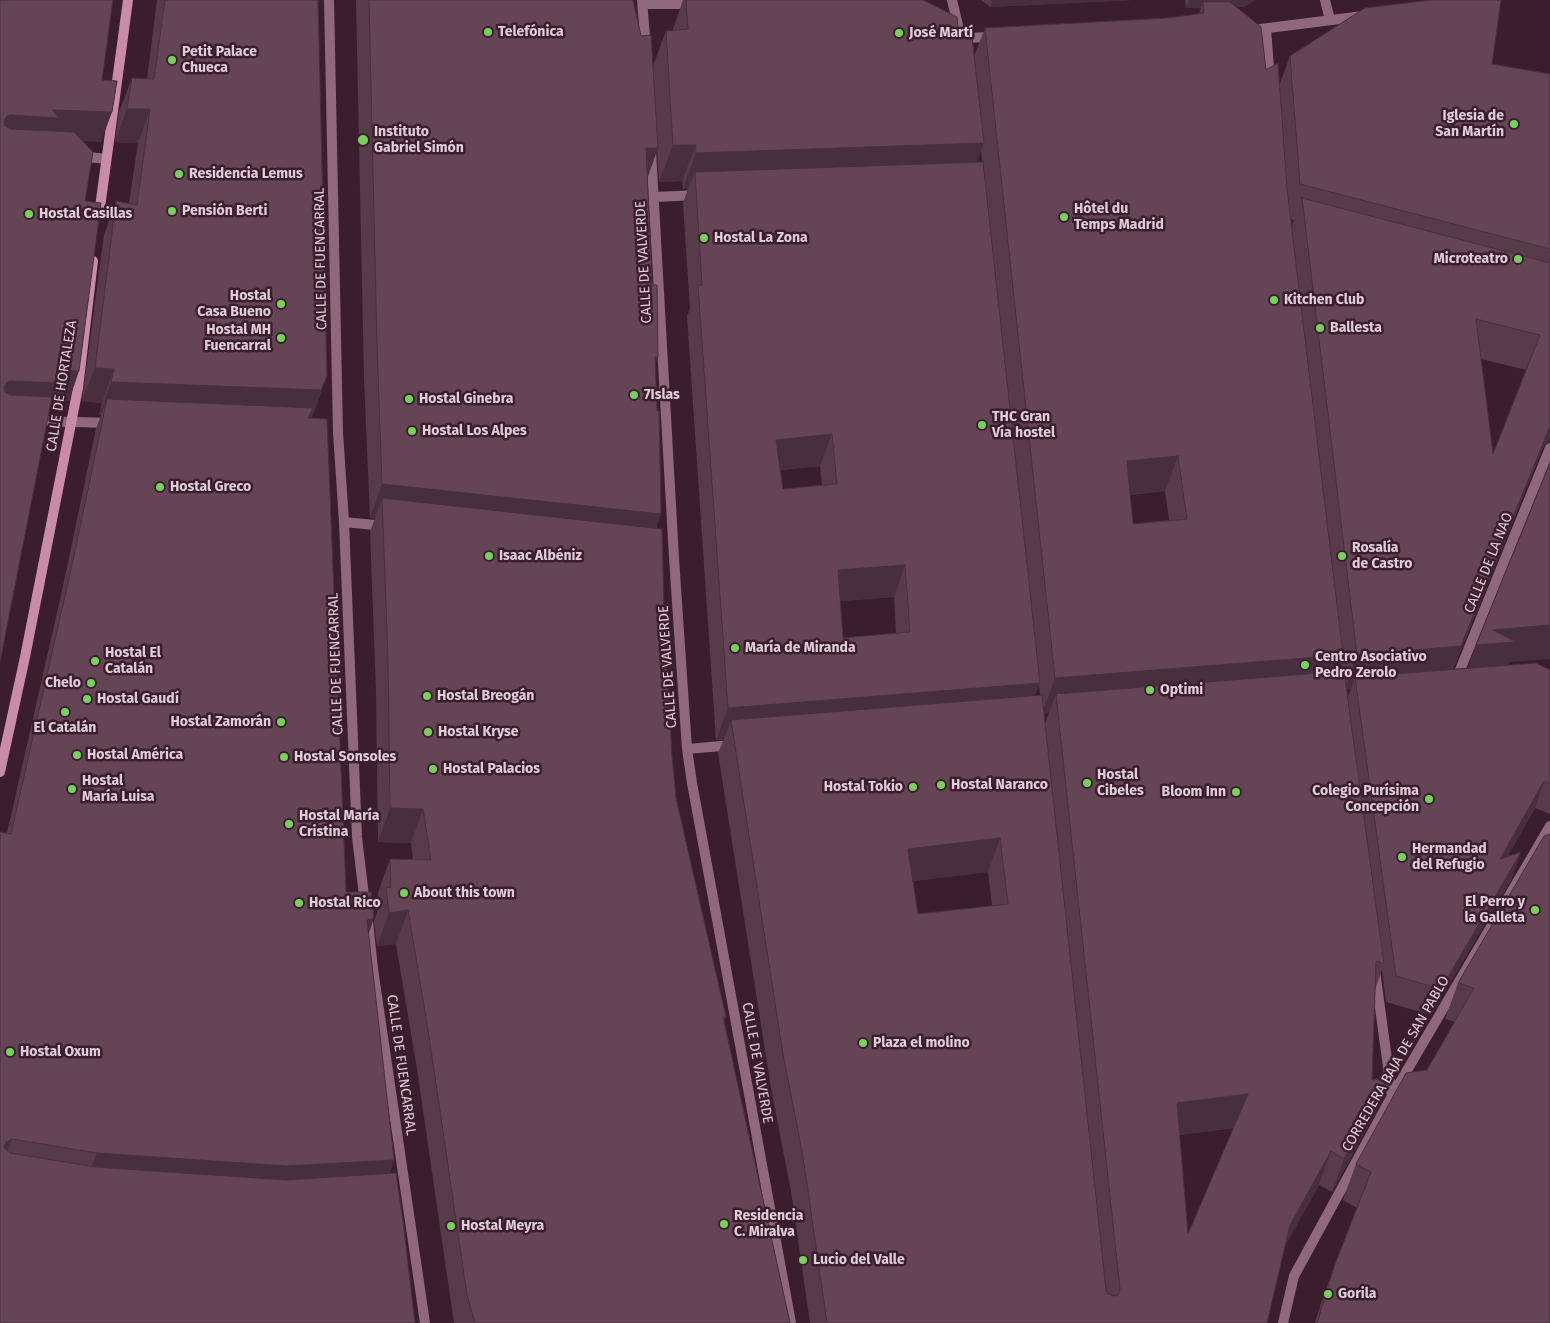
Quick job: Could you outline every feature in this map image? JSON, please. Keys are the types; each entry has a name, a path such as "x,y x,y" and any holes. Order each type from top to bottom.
{"street":[{"path":"98,226 128,0"},
{"name":"CALLE DE FUENCARRAL","path":"329,0 334,432 344,522 357,837 402,1196 424,1323"},
{"path":"952,0 962,43"},
{"path":"1325,0 1330,20"},
{"path":"646,62 643,2 702,4"},
{"path":"1246,30 1369,15"},
{"path":"946,29 962,43 1004,37"},
{"path":"1266,29 1270,88"},
{"name":"CALLE DE VALVERDE","path":"651,139 670,558 687,749 791,1323"},
{"path":"66,155 106,159"},
{"path":"654,197 713,195"},
{"name":"CALLE DE HORTALEZA","path":"0,772 25,657 78,388 94,255"},
{"path":"24,420 120,424"},
{"name":"CALLE DE LA NAO","path":"1458,687 1550,448"},
{"path":"344,522 398,528"},
{"path":"687,749 747,744"},
{"name":"CORREDERA BAJA DE SAN PABLO","path":"1283,1323 1294,1276 1392,1096 1549,828"},
{"path":"1374,960 1392,1096"}],"building":[{"path":"0,0 113,0 102,80 117,81 112,112 52,110 59,118 11,115 7,116 4,121 5,126 11,129 74,132 93,152 85,201 101,203 79,371 57,370 55,383 11,381 7,382 4,387 5,392 10,395 52,397 0,662"},
{"path":"165,0 318,0 327,376 321,390 111,382 114,369 95,368 116,201 137,205 150,109 127,109 132,78 154,79"},
{"path":"369,0 633,0 641,36 651,35 658,148 646,148 652,285 657,285 658,357 655,357 657,411 659,411 661,514 382,484"},
{"path":"686,0 923,0 957,17 958,28 971,28 984,143 696,153 696,145 673,145 666,31 688,29"},
{"path":"1431,0 1501,0 1492,64 1550,74 1550,249 1300,184 1290,56 1365,8"},
{"path":"1203,2 1230,2 1261,27 1266,70 1278,63 1287,189 1343,655 1055,678 985,28 1168,18 1204,13","holes":["1178,456 1187,519 1133,524 1127,461"]},
{"path":"983,162 1040,683 728,708 698,285 702,285 695,172","holes":["832,434 837,484 783,489 776,440","905,565 910,632 843,638 838,570"]},
{"path":"1302,198 1550,263 1550,426 1461,646 1357,655","holes":["1476,319 1540,335 1493,454"]},
{"path":"107,399 313,408 308,418 327,419 346,892 371,892 374,918 367,920 394,1160 287,1166 97,1153 12,1139 6,1142 4,1148 10,1153 95,1167 286,1180 396,1173 415,1323 0,1323 0,832 11,834 74,556"},
{"path":"1550,463 1550,625 1493,630 1516,642 1476,645"},
{"path":"382,498 662,529 664,614 676,798 726,1017 723,1017 790,1323 475,1323 467,1295 429,1036 408,910 389,913 386,888 391,887 390,859 431,860 423,809 390,808 388,657"},
{"name":"Hermandad del Refugio","path":"1536,663 1550,670 1550,784 1544,781 1500,859 1521,852 1441,989 1396,976 1355,677"},
{"path":"1344,671 1384,964 1376,961 1372,1080 1388,1077 1344,1159 1331,1151 1290,1225 1267,1323 827,1323 803,1157 783,1054 731,720 1042,695 1106,1290 1108,1294 1114,1296 1118,1295 1120,1289 1056,694","holes":["1000,838 1008,904 918,914 908,849","1248,1094 1188,1234 1177,1103"]},
{"path":"1550,834 1550,1323 1317,1323 1334,1267 1371,1172 1356,1164 1406,1073 1427,1070 1474,988 1458,983 1544,836"}],"place":[{"name":"Telefónica","path":"488,32"},
{"name":"José Martí","path":"899,33"},
{"name":"Petit Palace Chueca","path":"172,60"},
{"name":"Iglesia de San Martín","path":"1514,124"},
{"name":"Instituto Gabriel Simón","path":"363,140"},
{"name":"Residencia Lemus","path":"179,174"},
{"name":"Pensión Berti","path":"172,211"},
{"name":"Hostal Casillas","path":"29,214"},
{"name":"Hôtel du Temps Madrid","path":"1064,217"},
{"name":"Hostal La Zona","path":"704,238"},
{"name":"Microteatro","path":"1518,259"},
{"name":"Kitchen Club","path":"1274,300"},
{"name":"Hostal Casa Bueno","path":"281,304"},
{"name":"Ballesta","path":"1320,328"},
{"name":"Hostal MH Fuencarral","path":"281,338"},
{"name":"7Islas","path":"634,395"},
{"name":"Hostal Ginebra","path":"409,399"},
{"name":"THC Gran Vía hostel","path":"982,425"},
{"name":"Hostal Los Alpes","path":"412,431"},
{"name":"Hostal Greco","path":"160,487"},
{"name":"Isaac Albéniz","path":"489,556"},
{"name":"Rosalía de Castro","path":"1342,556"},
{"name":"María de Miranda","path":"735,648"},
{"name":"Hostal El Catalán","path":"95,661"},
{"name":"Centro Asociativo Pedro Zerolo","path":"1305,665"},
{"name":"Chelo","path":"91,683"},
{"name":"Optimi","path":"1150,690"},
{"name":"Hostal Breogán","path":"427,696"},
{"name":"Hostal Gaudí","path":"87,699"},
{"name":"El Catalán","path":"65,712"},
{"name":"Hostal Zamorán","path":"281,722"},
{"name":"Hostal Kryse","path":"428,732"},
{"name":"Hostal América","path":"77,755"},
{"name":"Hostal Sonsoles","path":"284,757"},
{"name":"Hostal Palacios","path":"433,769"},
{"name":"Hostal Cibeles","path":"1087,783"},
{"name":"Hostal Naranco","path":"941,785"},
{"name":"Hostal Tokio","path":"913,787"},
{"name":"Hostal María Luisa","path":"72,789"},
{"name":"Bloom Inn","path":"1236,792"},
{"name":"Colegio Purísima Concepción","path":"1429,799"},
{"name":"Hostal María Cristina","path":"289,824"},
{"name":"Hermandad del Refugio","path":"1402,857"},
{"name":"About this town","path":"404,893"},
{"name":"Hostal Rico","path":"299,903"},
{"name":"El Perro y la Galleta","path":"1535,910"},
{"name":"Plaza el molino","path":"863,1043"},
{"name":"Hostal Oxum","path":"10,1052"},
{"name":"Residencia C. Miralva","path":"724,1224"},
{"name":"Hostal Meyra","path":"451,1226"},
{"name":"Lucio del Valle","path":"803,1260"},
{"name":"Gorila","path":"1328,1294"}]}
